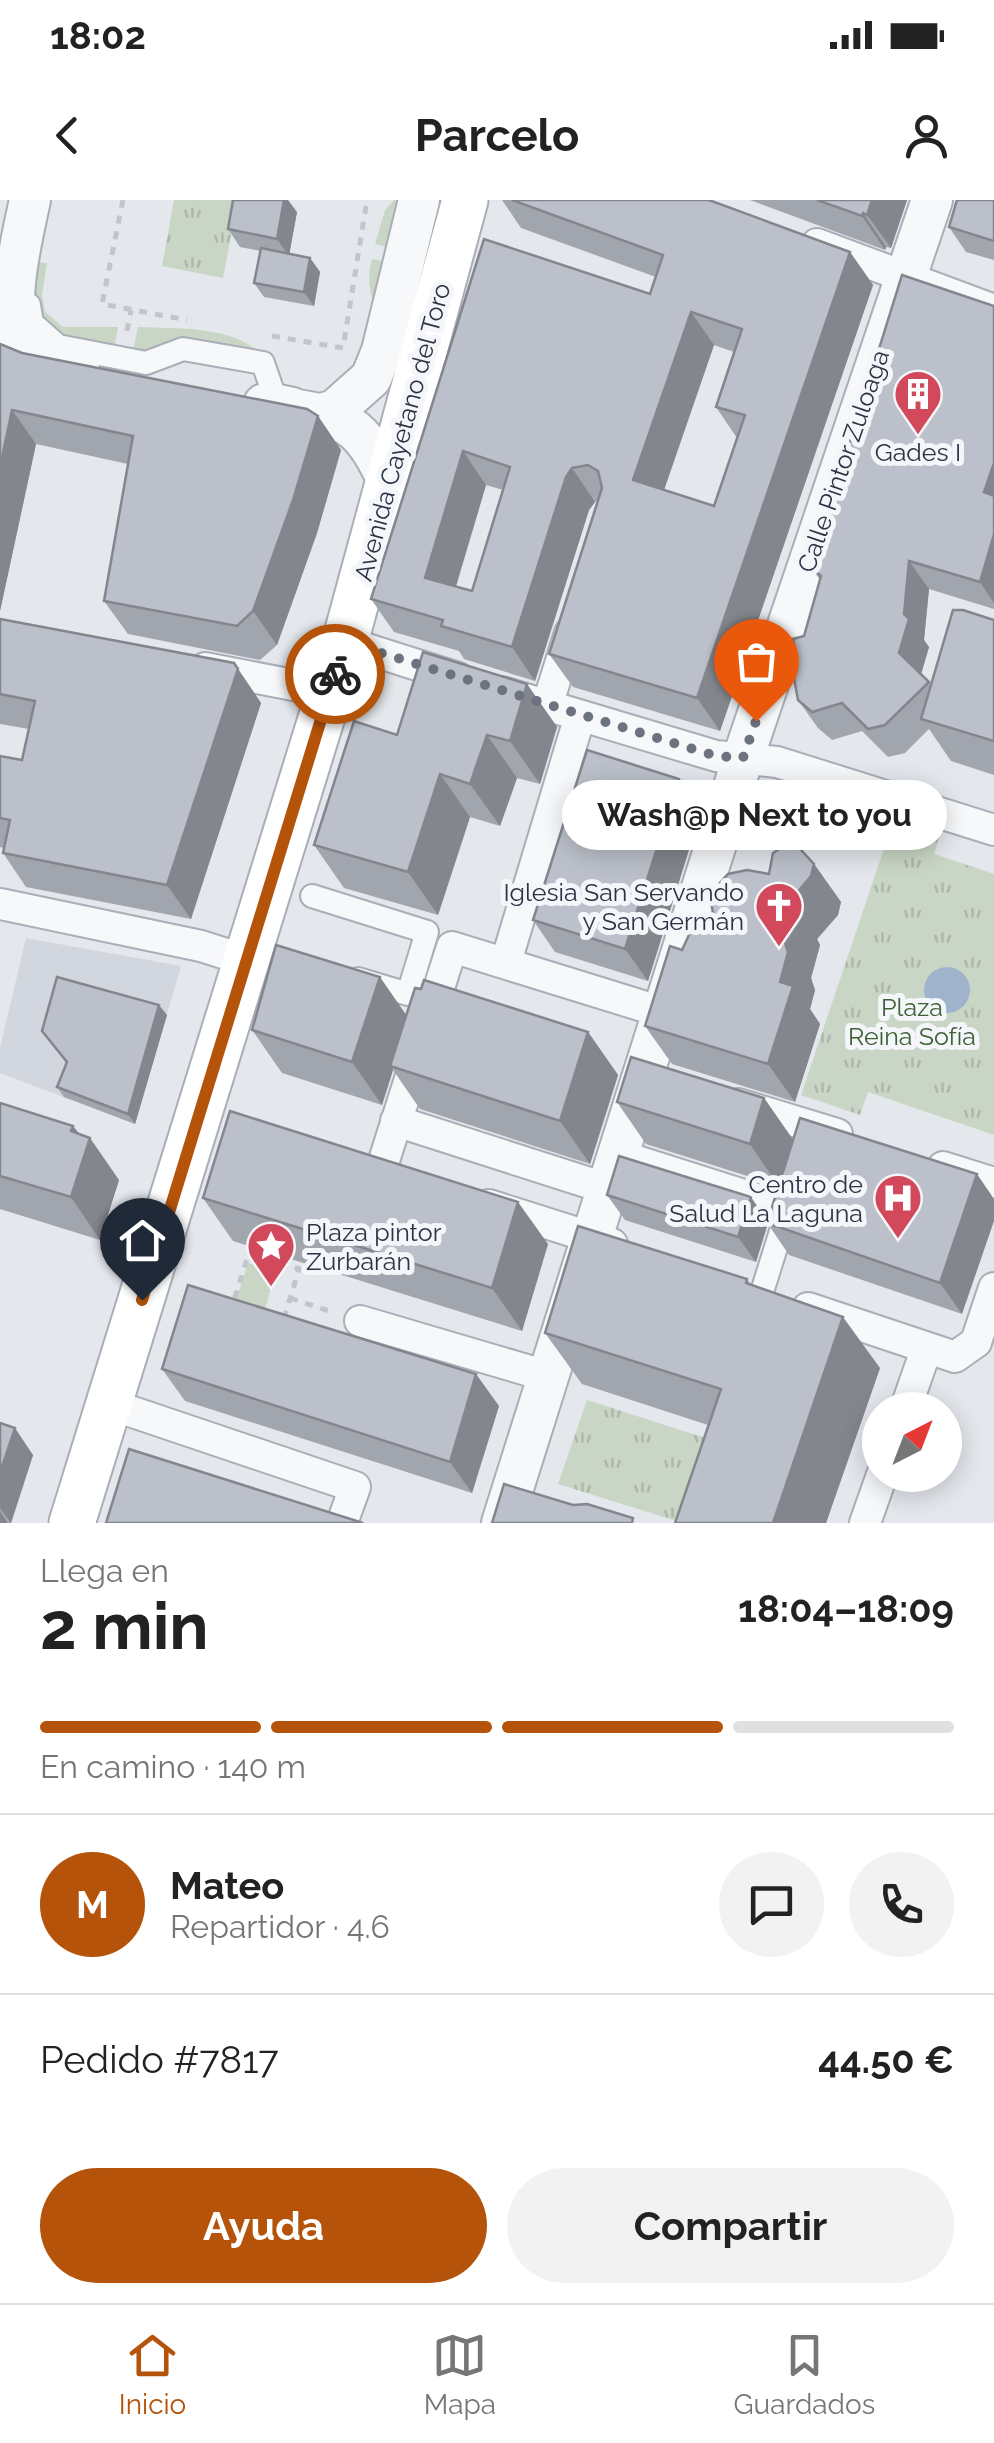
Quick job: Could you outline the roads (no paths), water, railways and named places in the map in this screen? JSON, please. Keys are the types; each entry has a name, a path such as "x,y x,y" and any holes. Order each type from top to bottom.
{"main road":[{"name":"Avenida Cayetano del Toro","path":"72,1523 109,1404 214,1118 248,961 345,642 465,200"}],"street":[{"path":"30,200 6,296 20,343 30,354 66,367 327,412 382,410 411,402"},
{"path":"50,200 28,312 32,323 48,340 58,346 146,363 183,348 263,364 274,394 320,404 346,394 373,360 415,200"},
{"path":"327,412 360,390 378,363 415,200"},
{"name":"Calle Pintor Zuloaga","path":"514,1506 548,1376 613,1172 654,1078 662,1012 743,758 932,200"},
{"path":"798,237 994,310"},
{"path":"327,412 363,435 389,484"},
{"path":"548,706 577,611"},
{"path":"345,642 716,756 777,762 994,830"},
{"path":"174,662 330,692"},
{"path":"506,962 580,716"},
{"path":"312,896 427,932 408,994 342,974"},
{"path":"0,904 201,946 248,961"},
{"path":"381,1170 452,947 662,1012"},
{"path":"720,1098 811,1135 868,1144"},
{"path":"396,1122 613,1172 786,1202 753,1289 954,1358 985,1345 994,1288"},
{"path":"346,1159 416,1181"},
{"path":"922,1160 994,1182"},
{"path":"469,1198 649,1256"},
{"path":"360,1321 548,1376"},
{"path":"911,1392 926,1350"},
{"path":"109,1404 354,1486 342,1523"},
{"path":"864,1523 876,1492"}],"water":[{"path":"947,967 963,974 970,990 963,1006 947,1013 931,1006 924,990 931,974"}],"place":[{"name":"Gades I","path":"918,436"},
{"name":"Wash@p Next to you","path":"756,721"},
{"name":"Iglesia San Servando y San Germán","path":"779,948"},
{"name":"Centro de Salud La Laguna","path":"898,1240"},
{"name":"Plaza pintor Zurbarán","path":"271,1288"}],"park label":[{"name":"Plaza Reina Sofía","path":"912,1022"}]}
